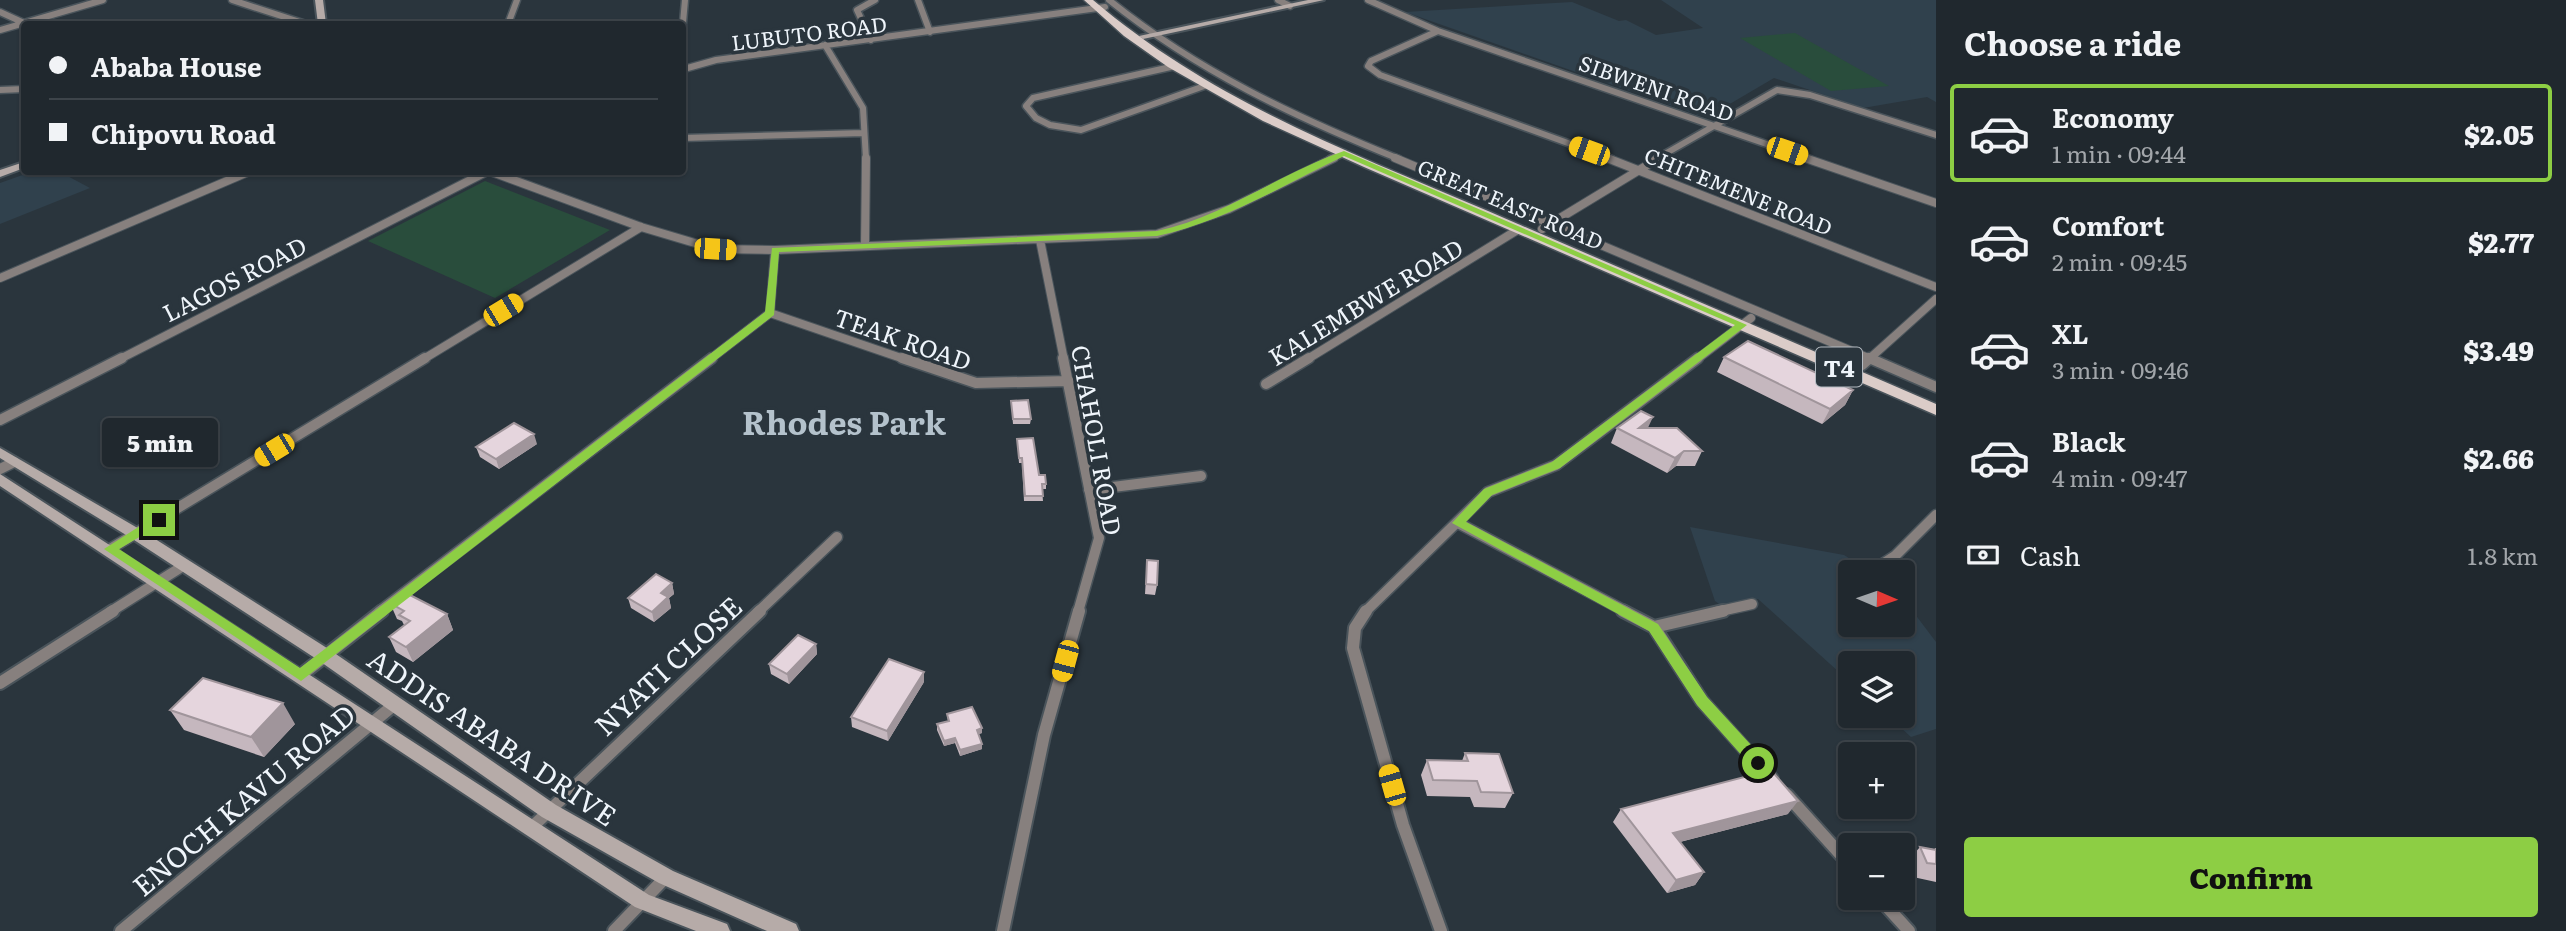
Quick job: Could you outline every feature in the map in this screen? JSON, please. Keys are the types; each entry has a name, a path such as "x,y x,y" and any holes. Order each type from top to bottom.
{"main road":[{"path":"319,0 322,21"},
{"path":"1148,35 1320,0"},
{"name":"GREAT EAST ROAD","path":"1099,3 1217,82 1301,124 1547,226 1936,410"},
{"name":"GREAT EAST ROAD","path":"1099,3 1175,66 1206,85 1344,153 1520,229 1747,321 1866,362 1936,398"},
{"path":"0,174 21,166"},
{"name":"ADDIS ABABA DRIVE","path":"5,461 136,534 324,655 549,811 666,877 789,931"},
{"path":"0,479 642,901 720,931"}],"street":[{"path":"36,21 103,0"},
{"path":"232,0 297,21"},
{"path":"509,21 517,0"},
{"path":"683,21 685,0"},
{"path":"871,40 857,10 876,0"},
{"path":"918,0 930,32"},
{"path":"1073,0 1083,10"},
{"path":"1278,0 1290,6"},
{"name":"SIBWENI ROAD","path":"1368,0 1438,31 1936,203"},
{"name":"LUBUTO ROAD","path":"686,67 716,60 1083,10 1099,3"},
{"path":"0,12 21,22"},
{"path":"0,30 21,25"},
{"name":"CHITEMENE ROAD","path":"1438,31 1371,61 1368,66 1380,75 1641,170 1936,288"},
{"path":"825,46 861,103 867,186 865,246"},
{"path":"1175,66 1033,98 1026,106 1041,121 1062,129 1081,130 1206,85"},
{"path":"0,90 21,89"},
{"path":"1547,226 1713,125 1777,90 1810,95 1936,135"},
{"path":"686,138 864,132"},
{"path":"500,175 641,227 715,249 775,250 1134,236 1178,229 1344,153"},
{"path":"0,278 241,175"},
{"name":"LAGOS ROAD","path":"0,420 480,175"},
{"path":"1547,226 1866,362 1936,387"},
{"path":"110,549 641,227"},
{"name":"KALEMBWE ROAD","path":"1266,384 1520,229"},
{"name":"CHAHOLI ROAD","path":"1003,931 1044,736 1098,538 1040,240"},
{"path":"301,675 770,313 775,250"},
{"path":"1866,362 1936,299"},
{"name":"TEAK ROAD","path":"770,313 976,383 1069,381"},
{"path":"1441,931 1403,825 1353,648 1354,628 1364,613 1488,492 1556,465 1747,321"},
{"path":"1089,490 1201,477"},
{"path":"1889,560 1936,515"},
{"path":"1458,523 1654,628 1702,701 1838,852"},
{"name":"NYATI CLOSE","path":"530,829 837,537"},
{"path":"0,683 183,566"},
{"path":"1654,628 1752,604"},
{"name":"ENOCH KAVU ROAD","path":"121,931 395,704"},
{"path":"614,931 666,877"},
{"path":"1890,910 1909,931"}],"shaded area":[{"path":"1661,0 1936,0 1936,102 1927,97 1863,108 1774,78 1711,115 1701,116 1405,12 1572,2 1619,21 1626,20 1656,35 1703,28"},
{"path":"23,175 66,175 90,188 0,224 0,183"},
{"path":"1690,527 1844,555 1852,560 1838,560 1838,637 1915,637 1915,614 1936,642 1936,729 1911,737 1901,728 1915,728 1915,651 1838,651 1838,671 1758,599 1722,606 1715,601"}],"green space":[{"path":"1795,33 1889,86 1831,91 1740,38"},
{"path":"485,181 610,230 495,298 368,241"}],"building":[{"path":"1748,341 1853,390 1830,409 1724,357"},
{"path":"1028,400 1031,419 1013,419 1011,401"},
{"path":"1641,411 1653,417 1639,428 1677,428 1702,451 1684,451 1675,458 1617,428"},
{"path":"514,423 534,434 496,459 476,447"},
{"path":"1033,438 1039,475 1045,475 1046,484 1042,484 1043,496 1025,496 1022,458 1019,458 1017,439"},
{"path":"1147,560 1158,561 1157,585 1146,584"},
{"path":"656,574 672,583 661,593 668,597 652,612 628,598"},
{"path":"404,592 447,614 406,647 389,637 410,621 399,615 404,611 390,603"},
{"path":"798,635 816,644 787,674 769,664"},
{"path":"889,659 924,672 887,731 851,717"},
{"path":"203,678 283,703 251,737 170,710"},
{"path":"972,707 982,728 977,730 982,744 960,750 955,738 944,741 937,724 949,721 947,714"},
{"path":"1465,753 1499,754 1513,793 1481,792 1477,781 1433,780 1427,760 1468,761"},
{"path":"1771,770 1798,801 1673,833 1704,872 1676,880 1621,809"},
{"path":"1920,847 1936,850 1936,864 1927,863"}],"district":[{"name":"Rhodes Park","path":"844,421"}],"route":[{"path":"159,520 110,549 301,675 344,639 770,313 775,250 1157,233 1178,229 1237,204 1344,153 1742,325 1556,465 1488,492 1458,523 1654,628 1702,701 1758,763"}]}
